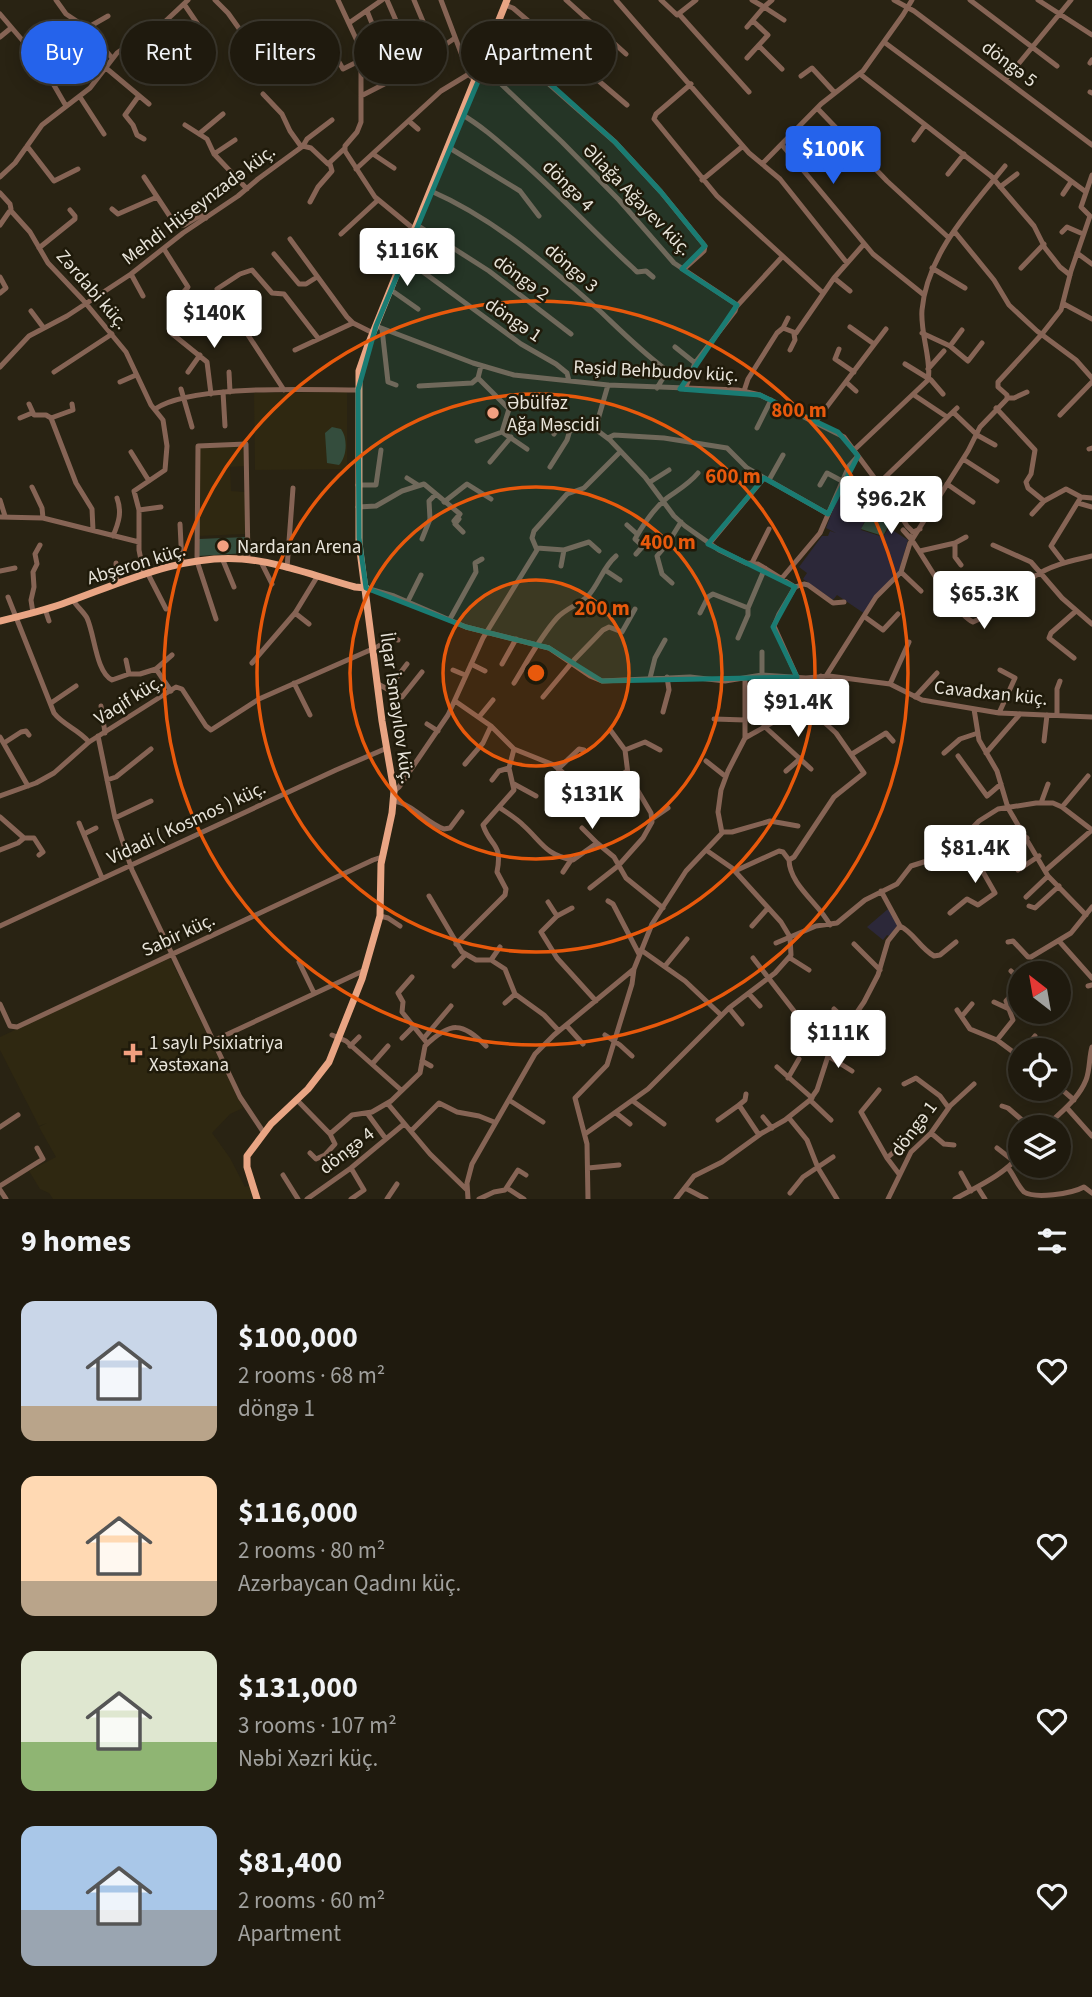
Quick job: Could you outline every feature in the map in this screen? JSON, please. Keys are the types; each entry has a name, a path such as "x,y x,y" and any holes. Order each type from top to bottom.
{"main road":[{"name":"İlqar İsmayılov küç.","path":"499,21 506,2"},
{"name":"İlqar İsmayılov küç.","path":"257,1199 247,1159 264,1133 313,1084 329,1062 335,1036 366,970 380,916 382,857 394,790 382,722 359,542 358,390 362,359 377,329 474,84"},
{"name":"Abşeron küç.","path":"0,621 45,610 181,564 222,558 248,559 366,588"}],"street":[{"path":"56,0 66,14 77,21"},
{"path":"175,0 184,4 196,21"},
{"path":"215,0 234,21"},
{"path":"338,0 354,35"},
{"path":"349,23 382,0"},
{"path":"387,0 396,21"},
{"path":"414,0 423,21"},
{"path":"442,0 461,53"},
{"path":"566,0 626,54"},
{"path":"616,0 743,146 789,190 847,263"},
{"path":"661,0 678,14 749,92"},
{"path":"678,14 696,0"},
{"path":"752,0 784,20"},
{"path":"747,27 772,0"},
{"name":"döngə 5","path":"894,0 1006,79 1092,145"},
{"path":"762,164 817,108 860,74 912,0"},
{"path":"970,0 1057,66"},
{"path":"1038,0 1092,35"},
{"path":"1006,79 1071,0"},
{"path":"506,2 627,105"},
{"path":"165,21 184,4"},
{"path":"367,11 371,21"},
{"path":"0,14 40,61 66,106"},
{"path":"100,21 108,16"},
{"path":"747,58 768,35 753,21"},
{"path":"0,37 11,28"},
{"path":"447,43 455,38"},
{"path":"884,42 1086,192"},
{"path":"759,46 782,69"},
{"path":"107,66 121,51"},
{"path":"107,52 112,58"},
{"path":"340,64 343,69 354,64"},
{"path":"801,76 812,68 835,93"},
{"path":"107,69 149,104"},
{"path":"860,74 994,179 1034,226 1062,270 1070,275"},
{"path":"356,169 441,91 461,79"},
{"path":"0,177 15,163 42,125 94,84"},
{"path":"310,202 318,187 332,171 330,163 344,149 360,125 361,84"},
{"path":"361,96 383,84"},
{"name":"Əliağa Ağayev küç.","path":"501,84 619,200 671,260 737,306"},
{"path":"549,84 615,142 705,246 704,251 684,269"},
{"path":"691,84 656,114 654,119 702,180 738,218 823,293"},
{"path":"263,94 283,110 297,143 303,146 307,139 332,120"},
{"path":"80,97 104,134"},
{"path":"138,97 125,115 137,135 144,139"},
{"path":"817,108 887,181 949,238"},
{"path":"199,134 223,114"},
{"name":"döngə 4","path":"461,114 496,139 549,184 596,235 637,272 646,271 653,277"},
{"path":"410,122 418,129"},
{"path":"185,125 207,139 214,154 247,189"},
{"path":"915,139 925,125"},
{"path":"388,139 396,145"},
{"path":"214,154 235,140"},
{"path":"782,145 864,244 889,268 925,295"},
{"path":"27,146 54,181 78,169"},
{"name":"Mehdi Hüseynzadə küç.","path":"0,367 24,341 43,327 67,316 131,274 303,146 312,148 325,162 330,163"},
{"path":"702,180 743,146"},
{"path":"448,147 520,191 539,216"},
{"name":"döngə 2","path":"344,149 378,200 416,228 489,271 571,334"},
{"path":"373,153 394,168"},
{"path":"948,174 964,154"},
{"path":"782,578 816,540 856,453 929,379 922,333 922,313 932,268 954,231 1005,166"},
{"path":"1000,187 1017,174"},
{"path":"1007,398 1007,394 998,387 998,382 1042,334 1064,304 1070,275 1091,214 1081,207 1092,174"},
{"path":"144,177 170,219 177,225 184,225 201,215 206,218"},
{"path":"1063,194 1071,182"},
{"name":"döngə 3","path":"431,191 521,245 570,286 665,369 666,373 657,388"},
{"name":"Zərdabi küç.","path":"0,192 10,204 11,211 30,232 48,263 85,302 126,352 136,375 147,389 155,410 163,420 167,453 164,470 134,491 139,510 139,542 146,575 166,609"},
{"path":"112,209 118,214 157,197"},
{"path":"341,234 378,200"},
{"path":"39,248 75,219 70,210"},
{"path":"0,225 11,211"},
{"path":"215,213 220,222"},
{"path":"1062,232 1068,228 1092,234"},
{"path":"954,231 988,272 1007,301 1042,334 1072,356 1092,380 1060,415"},
{"path":"290,239 353,323 295,350"},
{"path":"790,350 795,340 794,334 834,278 864,244"},
{"path":"1021,268 1044,244"},
{"path":"164,249 188,287 176,301"},
{"path":"1077,253 1092,264"},
{"path":"274,254 299,284 306,284 317,277"},
{"path":"685,389 695,363 737,306 782,257"},
{"name":"döngə 1","path":"404,258 521,344 556,364 567,373 569,382"},
{"path":"932,268 965,288"},
{"path":"217,289 240,274 253,270 272,293 284,294 318,338"},
{"path":"131,274 143,296"},
{"path":"0,277 6,288 0,293"},
{"path":"834,278 850,291"},
{"path":"391,289 418,309"},
{"path":"233,300 229,306 284,390"},
{"path":"999,303 1007,301"},
{"path":"1064,304 1092,318"},
{"path":"31,311 43,327"},
{"path":"915,316 922,313"},
{"path":"242,326 255,314"},
{"path":"744,391 748,379 788,318"},
{"name":"Rəşid Behbudov küç.","path":"353,323 514,375 608,385 744,391 771,400 841,435 897,509 911,540"},
{"path":"850,327 874,344"},
{"path":"783,328 794,334"},
{"path":"377,329 388,382 396,385"},
{"path":"816,421 886,329"},
{"path":"950,346 962,330"},
{"path":"170,332 209,365 211,394"},
{"path":"922,333 950,346 968,361 982,343"},
{"path":"54,372 112,334"},
{"path":"675,347 695,363"},
{"path":"839,349 835,359 854,372"},
{"path":"928,369 944,351"},
{"path":"188,372 200,355"},
{"path":"905,364 929,379 943,394"},
{"path":"419,386 472,383 478,378 481,366"},
{"path":"229,372 230,392"},
{"path":"120,382 136,375"},
{"path":"478,378 509,407 502,432"},
{"path":"846,382 856,391"},
{"path":"597,428 608,385"},
{"path":"181,389 192,427"},
{"path":"155,410 165,403 223,392 358,390"},
{"path":"223,392 225,426"},
{"path":"745,738 802,702 817,685 879,593 901,572 911,540 982,424 1007,398 1027,393"},
{"path":"915,395 947,417"},
{"path":"757,428 771,400"},
{"path":"29,404 32,413"},
{"path":"51,418 74,410 72,404"},
{"path":"996,408 1035,450 1026,490 1044,500"},
{"path":"878,484 955,410 976,435 995,445"},
{"path":"20,418 32,413 51,418 76,483 92,509 93,530"},
{"path":"554,434 556,429 578,430 587,425 597,428 650,482 681,522 709,544 742,562 765,568 795,587"},
{"path":"550,467 570,430"},
{"path":"477,441 502,432 527,449"},
{"path":"608,438 614,435 656,438 727,448 747,468 828,513"},
{"path":"490,462 511,437"},
{"path":"216,619 197,561 198,446 244,443 247,446 248,559"},
{"path":"358,485 376,485 381,450"},
{"path":"131,452 149,481"},
{"path":"394,790 399,788 438,731 487,632 526,571 537,548 533,534 568,494 584,488 620,452"},
{"path":"550,453 557,457"},
{"path":"709,544 766,479 783,455"},
{"path":"963,459 997,481"},
{"path":"650,482 669,470"},
{"path":"636,554 643,546 635,539 637,534 663,502 690,482 698,472"},
{"path":"636,481 641,473"},
{"path":"820,485 827,473 842,481"},
{"path":"407,478 418,485"},
{"path":"358,508 376,506 402,491 427,484 460,514"},
{"path":"444,502 467,484 491,499"},
{"path":"947,484 973,502"},
{"path":"1032,514 1044,500 1065,485 1079,500 1092,507"},
{"path":"32,486 42,508 43,518"},
{"path":"1051,486 1058,492"},
{"path":"287,568 293,488"},
{"path":"422,539 430,519 431,509 428,503 436,494"},
{"path":"113,536 120,520 121,510 117,498"},
{"path":"1063,563 1051,546 1079,500 1092,498"},
{"path":"0,500 3,516 43,518 139,542"},
{"path":"139,510 161,507"},
{"path":"454,521 460,514"},
{"path":"460,514 455,524 463,532"},
{"path":"672,583 662,574 657,556 681,522"},
{"path":"180,524 181,564"},
{"path":"627,525 637,534"},
{"path":"905,528 913,532 920,529"},
{"path":"752,563 769,529"},
{"path":"920,551 956,543 966,537"},
{"path":"911,540 953,601 973,622 1041,573 1063,563 1092,556"},
{"path":"537,548 564,550 589,542 599,551"},
{"path":"956,543 955,557 961,565"},
{"path":"33,613 33,572 37,564 35,554 40,545"},
{"path":"993,545 1028,559 1076,611 1092,624"},
{"path":"561,566 564,550"},
{"path":"514,683 538,645 563,613 571,605 585,598 609,561 616,556"},
{"path":"222,558 234,587"},
{"path":"450,619 476,572 475,563 482,559"},
{"path":"261,562 272,584"},
{"path":"116,563 117,584"},
{"path":"0,570 15,568"},
{"path":"738,638 765,568"},
{"path":"605,570 620,580"},
{"path":"901,572 921,591"},
{"path":"407,603 421,575"},
{"path":"252,663 295,613 317,577"},
{"path":"797,677 774,626 795,587 804,584 833,603 844,602"},
{"name":"Cavadxan küç.","path":"366,588 389,594 466,627 553,650 590,676 602,681 667,677 721,681 762,675 823,676 890,684 933,703 1020,715 1092,717"},
{"path":"700,613 708,597 713,594 748,608"},
{"path":"8,597 60,720 79,731 89,743"},
{"path":"73,600 87,620 104,675 112,680 156,669 172,655"},
{"path":"543,697 605,628 622,632 635,609"},
{"path":"45,610 49,621"},
{"path":"1074,658 1053,644 1049,638 1051,633 1076,611"},
{"path":"295,613 309,624"},
{"path":"865,617 883,630 898,614"},
{"name":"Vaqif küç.","path":"0,796 28,786 63,767 98,736 177,687 181,688 211,730 259,699 393,637 398,640"},
{"path":"502,664 516,639"},
{"path":"650,678 655,658 665,640"},
{"path":"890,684 909,642"},
{"path":"762,652 762,675"},
{"path":"126,660 129,674"},
{"path":"388,689 407,664"},
{"path":"471,664 485,671"},
{"path":"156,669 171,691"},
{"path":"453,670 466,675"},
{"path":"999,713 1015,678 1000,670"},
{"path":"378,684 404,697 422,672"},
{"path":"915,697 937,673"},
{"path":"663,712 668,690 667,677"},
{"path":"722,832 718,805 725,776 745,738 746,679"},
{"path":"1057,715 1057,689 1060,681"},
{"path":"294,683 310,715"},
{"path":"51,703 76,687"},
{"path":"479,717 493,700"},
{"path":"455,701 491,726 514,749 558,769 573,785"},
{"path":"789,860 794,857 834,797 864,773 832,729 802,702"},
{"path":"101,706 105,733"},
{"path":"974,709 978,733 995,766 1008,808 1047,873 1086,915"},
{"path":"986,753 1020,715"},
{"path":"1044,741 1047,715"},
{"path":"714,719 745,720"},
{"path":"427,724 438,731"},
{"path":"464,764 491,726"},
{"path":"764,726 811,769"},
{"path":"4,743 21,732 26,731 29,735"},
{"path":"590,888 618,866 643,838 652,818 627,771 625,750 611,731"},
{"path":"852,754 886,733 893,741"},
{"path":"944,753 960,739 978,733"},
{"path":"98,736 115,818 130,864 240,1097 264,1133"},
{"path":"0,737 28,786"},
{"path":"625,750 645,741 660,750"},
{"name":"Vidadi ( Kosmos ) küç.","path":"0,926 387,748"},
{"path":"107,780 116,777 151,749"},
{"path":"456,944 505,895 506,889 497,872 500,860 498,851 483,827 513,792 514,784 509,768 514,749"},
{"path":"558,769 579,749 584,750"},
{"path":"958,756 988,796 1001,784"},
{"path":"786,771 800,758"},
{"path":"706,761 725,776"},
{"path":"492,780 499,771 509,768"},
{"path":"611,781 627,771"},
{"path":"1062,807 1088,776"},
{"path":"514,784 536,796"},
{"path":"1041,803 1048,784"},
{"path":"115,818 151,801"},
{"path":"394,801 403,803 430,824 444,830 450,828 462,812"},
{"path":"776,943 816,926 837,923 864,900 897,884 911,866 946,855 986,815 1008,808 1041,803 1062,807 1090,828"},
{"path":"499,807 521,823 547,851 571,860"},
{"path":"652,818 668,808"},
{"path":"1088,816 1090,828"},
{"path":"0,817 24,838"},
{"path":"722,832 728,833 770,821 797,825"},
{"path":"79,823 102,878"},
{"path":"83,834 96,828"},
{"path":"582,828 610,853 629,881 663,908"},
{"path":"1026,897 1090,828"},
{"path":"588,1199 585,1134 575,1098 606,1068 640,952 663,908 695,859 722,832"},
{"path":"950,913 968,899 978,905 995,893 963,837"},
{"path":"0,850 24,838 34,838 43,852 39,855"},
{"path":"1002,854 1027,838"},
{"path":"563,872 571,860 597,843"},
{"path":"585,1134 633,1101 729,1008 768,979 790,958 790,937 768,908 735,871 706,850"},
{"path":"735,871 779,851 783,852 800,887 830,925"},
{"path":"1018,870 1039,856"},
{"name":"Sabir küç.","path":"0,1004 13,1028 382,857"},
{"path":"1029,906 1035,908 1059,886"},
{"path":"881,891 900,926 934,956 940,955 956,942"},
{"path":"429,896 465,955 476,960 491,960 505,969 516,994 544,1015 559,1031"},
{"path":"608,901 613,904 640,952 689,984 722,1015"},
{"path":"548,902 557,916"},
{"path":"1008,942 1013,941 1029,958 1059,942 1076,928 1092,907"},
{"path":"572,908 557,916 542,930 542,934 557,958 596,1001"},
{"path":"752,926 768,908"},
{"path":"380,916 400,926"},
{"path":"676,1199 694,1176 722,1162 759,1135 789,1118 811,1099 817,1090 828,1056 864,1002 880,970 889,939 900,926"},
{"path":"665,966 687,939"},
{"path":"1059,942 1092,978"},
{"path":"854,944 880,970"},
{"path":"491,960 499,947"},
{"path":"454,966 465,955"},
{"path":"753,958 794,1011"},
{"path":"790,958 808,970"},
{"path":"299,962 314,993"},
{"path":"468,1199 472,1164 535,1054 634,969"},
{"path":"213,1041 366,970"},
{"path":"412,977 398,994 403,1002 402,1012 426,1041"},
{"path":"505,1003 516,994"},
{"path":"749,994 760,1006"},
{"path":"995,1002 1008,1008"},
{"path":"962,1016 972,1004"},
{"path":"330,1134 352,1115 367,1113 388,1104 420,1073 426,1041 451,1006"},
{"path":"729,1008 742,1024"},
{"path":"834,1009 850,1024"},
{"path":"957,1010 970,1028 1008,1048"},
{"path":"426,1041 457,1023 467,1028 486,1046"},
{"path":"997,1040 1010,1024"},
{"path":"566,1025 583,1044"},
{"path":"402,1038 414,1026"},
{"path":"605,1035 632,1056"},
{"path":"335,1036 373,1063 401,1090"},
{"path":"350,1045 359,1037"},
{"path":"373,1063 388,1046"},
{"path":"1058,1115 1074,1100 1090,1076 1092,1047"},
{"path":"828,1056 852,1071"},
{"path":"788,1078 799,1059"},
{"path":"422,1061 431,1066"},
{"path":"777,1068 831,1120"},
{"path":"904,1084 916,1078 940,1096 948,1107"},
{"name":"döngə 1","path":"888,1199 911,1152 931,1133 948,1107 974,1084"},
{"path":"879,1090 861,1112 899,1174"},
{"path":"718,1119 746,1099 746,1094"},
{"path":"297,1100 330,1134 335,1144 330,1151 316,1159 310,1153"},
{"path":"509,1100 543,1122"},
{"path":"633,1101 664,1124"},
{"path":"411,1131 439,1103 457,1112 494,1122"},
{"path":"388,1104 435,1159 467,1190"},
{"path":"739,1105 759,1135"},
{"path":"1002,1106 1016,1115"},
{"path":"1066,1108 1092,1136"},
{"path":"367,1113 386,1139"},
{"path":"616,1113 630,1124"},
{"path":"0,1127 18,1115"},
{"path":"763,1117 772,1128"},
{"path":"789,1118 809,1143 818,1168 836,1199"},
{"name":"döngə 4","path":"307,1199 351,1168 404,1124"},
{"path":"792,1134 799,1130"},
{"path":"931,1133 944,1144 954,1144"},
{"path":"887,1158 906,1140"},
{"path":"6,1199 0,1188 43,1159 37,1148"},
{"path":"998,1148 1008,1156"},
{"path":"790,1193 803,1177 833,1157"},
{"path":"588,1168 620,1165"},
{"path":"351,1168 364,1190 351,1199"},
{"path":"955,1199 978,1188 1008,1168"},
{"path":"479,1199 507,1188 518,1170 526,1175"},
{"path":"961,1173 971,1191"},
{"path":"283,1175 298,1199"},
{"path":"1014,1178 1028,1195 1064,1195 1084,1187 1092,1193"},
{"path":"387,1199 397,1184"},
{"path":"507,1188 524,1199"},
{"path":"685,1188 706,1199"},
{"path":"978,1188 985,1199"}],"highlighted area":[{"path":"497,36 615,142 661,192 705,246 682,269 737,305 680,389 760,395 838,432 858,456 828,514 764,478 708,544 795,587 773,627 797,677 602,681 549,648 466,627 366,588 359,538 358,390 376,326"}],"shaded area":[{"path":"347,392 347,469 255,470 254,393"},
{"path":"245,444 246,466 230,467 231,491 245,492 245,534 199,536 199,447"},
{"path":"838,497 869,510 861,530 883,537 889,528 908,540 899,571 873,598 865,614 837,595 833,600 803,579 807,573 799,567 822,536 828,536 830,531 836,533 826,528"},
{"path":"888,909 898,925 883,940 867,927"},
{"name":"1 saylı Psixiatriya Xəstəxana","path":"170,958 243,1108 230,1114 212,1133 230,1158 245,1187 250,1185 253,1199 53,1199 49,1193 40,1189 29,1171 56,1157 39,1127 47,1123 39,1126 0,1050 0,1037"}],"green space":[{"path":"332,427 341,429 346,442 339,465 327,463 325,433"},
{"path":"880,494 895,514 883,536 861,529"},
{"name":"Nardaran Arena","path":"246,537 246,553 199,556 199,539"}],"place":[{"name":"Əbülfəz Ağa Məscidi","path":"493,413"},
{"name":"Nardaran Arena","path":"223,546"},
{"name":"1 saylı Psixiatriya Xəstəxana","path":"133,1053"}]}
